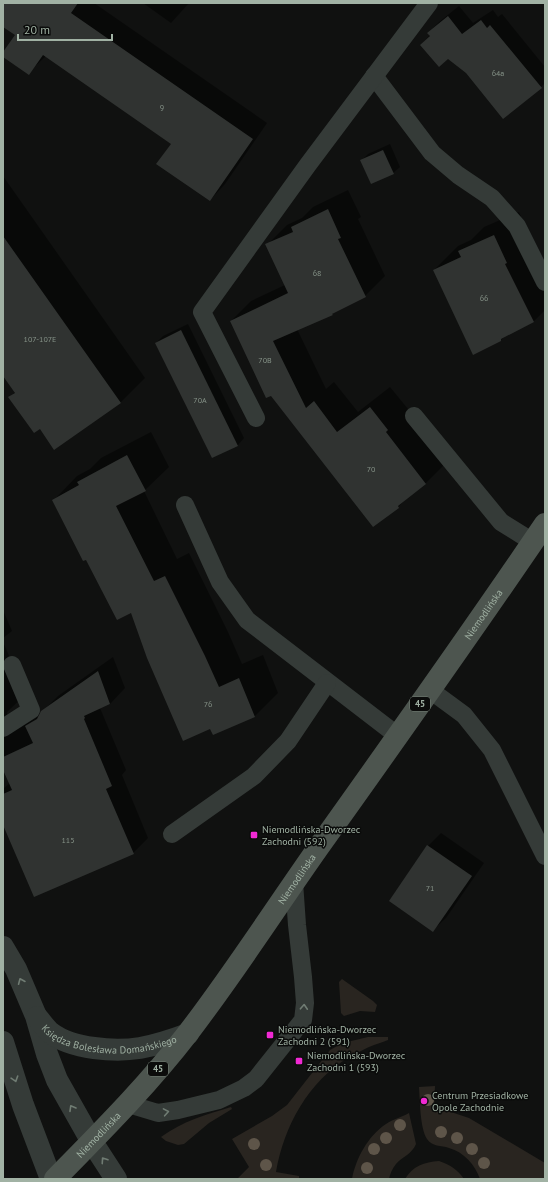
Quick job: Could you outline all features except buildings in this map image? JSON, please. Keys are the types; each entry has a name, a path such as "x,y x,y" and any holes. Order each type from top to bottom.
{"main road":[{"name":"Niemodlińska","path":"55,1179 128,1104 188,1034 235,970 294,882 398,736 545,524"}],"street":[{"name":"Księdza Bolesława Domańskiego","path":"3,947 16,969 36,1016 47,1054 58,1080 92,1142 116,1179"},
{"name":"Księdza Bolesława Domańskiego","path":"36,1016 51,1033 71,1043 82,1046 112,1049 139,1048 163,1043 188,1034"},
{"path":"3,1042 23,1106 52,1179"}],"lane":[{"path":"256,418 202,312 307,166 429,3"},
{"path":"374,76 432,153 492,198 517,226 545,282"},
{"path":"414,416 501,522 533,542"},
{"path":"184,505 220,582 247,620 398,736"},
{"path":"3,728 31,710 12,665"},
{"path":"172,834 254,776 288,741 327,682"},
{"path":"430,690 464,715 492,750 545,856"},
{"path":"128,1104 158,1113 178,1110 219,1100 244,1088 256,1079 303,1020 305,1003 294,882"}],"shaded area":[{"path":"342,979 377,1005 375,1012 360,1011 344,1016 341,1013 339,982"},
{"path":"368,1037 388,1037 388,1040 358,1052 334,1067 310,1092 292,1122 285,1138 276,1172 299,1176 299,1179 237,1179 249,1167 232,1139 272,1116 287,1105 330,1050 343,1043"},
{"path":"435,1086 434,1110 448,1111 469,1118 545,1163 545,1179 480,1179 472,1164 464,1156 454,1150 434,1145 429,1142 423,1128 419,1087"},
{"path":"231,1107 232,1109 209,1123 184,1144 178,1145 166,1141 161,1137 169,1131 186,1123"},
{"path":"409,1113 416,1144 409,1153 396,1164 389,1179 352,1179 356,1163 368,1141 389,1122"},
{"path":"439,1161 453,1168 464,1179 405,1179 415,1168 428,1162"}],"place":[{"name":"Niemodlińska-Dworzec Zachodni (592)","path":"254,835"},
{"name":"Niemodlińska-Dworzec Zachodni 2 (591)","path":"270,1035"},
{"name":"Niemodlińska-Dworzec Zachodni 1 (593)","path":"299,1061"},
{"name":"Centrum Przesiadkowe Opole Zachodnie","path":"424,1101"}]}
